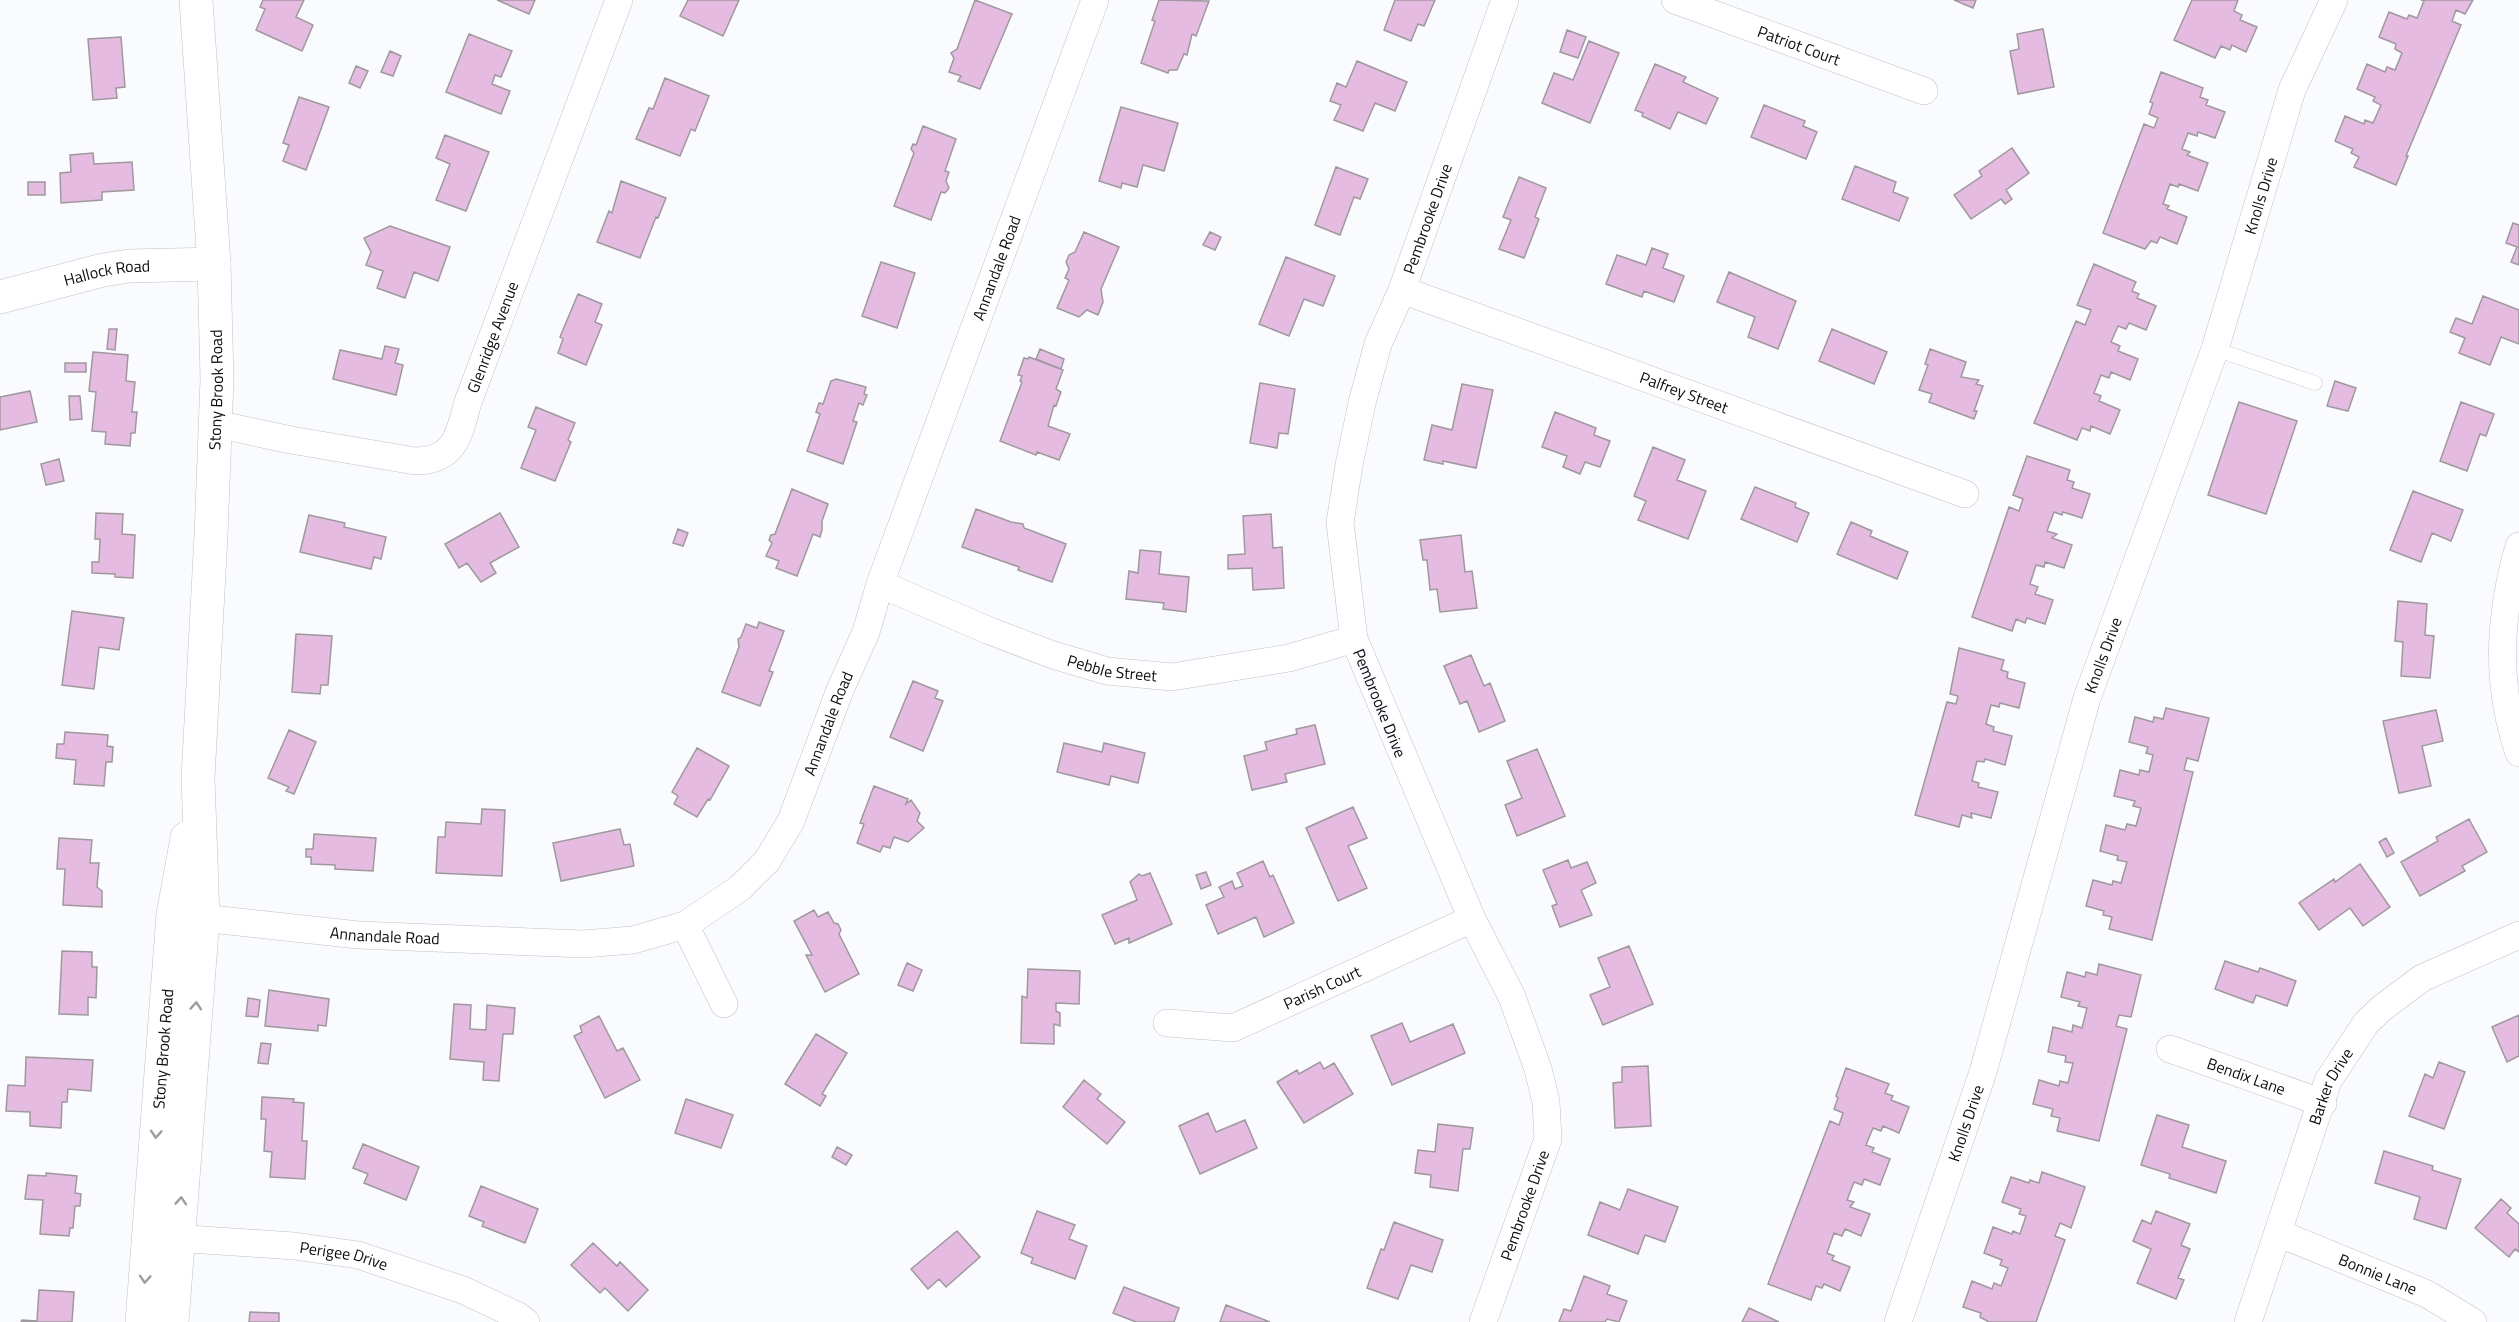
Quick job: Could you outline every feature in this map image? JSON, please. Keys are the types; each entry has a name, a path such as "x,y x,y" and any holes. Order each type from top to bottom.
{"main road":[{"name":"Stony Brook Road","path":"142,1322 163,1238 198,778 216,424 214,264 196,0"},
{"name":"Hallock Road","path":"0,297 103,270 175,264 214,264"},
{"name":"Stony Brook Road","path":"163,1238 172,1322"}],"street":[{"name":"Glenridge Avenue","path":"216,424 291,440 415,461 430,461 441,457 451,447 460,429 468,402 620,0"},
{"name":"Annandale Road","path":"188,916 358,934 583,944 633,940 685,925 740,888 767,861 791,821 840,690 866,632 880,584 1095,0"},
{"name":"Pembrooke Drive","path":"1483,1322 1548,1139 1546,1102 1538,1069 1512,997 1472,919 1354,639 1340,524 1362,403 1378,344 1402,290 1505,0"},
{"name":"Patriot Court","path":"1675,0 1924,91"},
{"name":"Knolls Drive","path":"1898,1322 1983,1072 2087,698 2215,349 2292,90 2334,0"},
{"name":"Palfrey Street","path":"1402,290 1965,494"},
{"path":"2519,546 2507,594 2501,648 2501,666 2510,723 2519,753"},
{"name":"Pebble Street","path":"880,584 1043,651 1107,670 1172,677 1289,658 1354,639"},
{"name":"Parish Court","path":"1167,1023 1233,1028 1472,919"},
{"path":"685,925 724,1004"},
{"name":"Barker Drive","path":"2248,1322 2323,1103 2328,1082 2366,1023 2422,978 2519,935"},
{"name":"Bendix Lane","path":"2170,1049 2323,1103"},
{"name":"Bonnie Lane","path":"2278,1233 2427,1294 2473,1322"},
{"name":"Perigee Drive","path":"163,1238 294,1246 358,1255 463,1290 526,1322"}],"lane":[{"path":"2215,349 2315,382"}],"building":[{"path":"263,0 304,0 296,17 313,25 302,51 256,30 265,9 260,7"},
{"path":"497,0 535,0 529,14"},
{"path":"688,0 739,0 723,36 680,16"},
{"path":"975,0 1012,14 980,89 958,81 961,76 949,72 954,58 951,53 957,49"},
{"path":"1159,0 1209,1 1196,36 1192,34 1187,55 1184,54 1177,70 1169,70 1168,73 1141,63 1155,21 1152,20"},
{"path":"1395,0 1435,0 1424,26 1418,24 1411,41 1384,30"},
{"path":"1954,0 1976,0 1973,8"},
{"path":"2192,0 2238,0 2234,11 2242,15 2240,20 2257,27 2246,52 2232,45 2230,50 2221,46 2215,58 2174,40"},
{"path":"2421,0 2473,0 2465,14 2456,10 2452,21 2461,25 2396,185 2354,167 2359,157 2351,153 2353,149 2335,141 2345,116 2364,124 2365,120 2373,123 2381,105 2373,101 2375,97 2357,89 2367,64 2385,72 2387,67 2395,70 2402,53 2395,49 2396,44 2379,37 2389,12 2407,19 2409,15 2417,18 2424,1"},
{"path":"2043,29 2054,87 2018,94 2010,51 2019,49 2017,34"},
{"path":"1567,30 1586,37 1578,58 1560,52"},
{"path":"469,34 512,51 501,77 495,75 492,84 510,91 501,114 446,92"},
{"path":"121,37 125,87 116,88 117,98 93,100 88,39"},
{"path":"1589,41 1619,53 1590,123 1542,103 1554,73 1573,80"},
{"path":"390,51 401,56 393,76 381,72"},
{"path":"1357,61 1407,82 1395,111 1375,103 1363,131 1334,120 1341,105 1330,101 1337,83 1346,87"},
{"path":"1655,64 1686,77 1683,82 1718,98 1706,124 1678,112 1670,129 1642,116 1643,113 1635,110"},
{"path":"356,66 368,71 360,88 349,83"},
{"path":"2161,72 2203,88 2200,97 2208,100 2206,105 2225,112 2215,138 2198,132 2197,136 2188,133 2182,149 2190,152 2187,155 2208,163 2198,191 2179,184 2178,187 2170,184 2163,204 2169,206 2167,209 2187,217 2177,244 2160,237 2157,243 2151,241 2145,249 2103,233 2144,124 2154,128 2158,118 2149,114 2153,103 2150,102"},
{"path":"665,78 709,96 695,131 691,129 680,156 636,139 649,108 653,109"},
{"path":"299,97 329,107 306,170 283,161 289,145 283,143"},
{"path":"1764,105 1805,121 1803,126 1817,132 1806,159 1751,137"},
{"path":"1121,107 1178,123 1164,171 1143,165 1137,187 1122,183 1121,188 1099,181"},
{"path":"923,126 956,139 945,171 949,172 946,181 949,188 945,193 941,192 931,220 894,206 914,153 911,149 913,144 916,145"},
{"path":"445,135 489,152 466,211 436,200 450,164 436,158"},
{"path":"2012,148 2029,173 2006,190 2012,199 2005,204 2001,199 1971,219 1954,195 1982,176 1979,171"},
{"path":"93,153 94,164 132,162 134,190 102,192 102,200 61,203 60,173 71,172 70,155"},
{"path":"1855,166 1896,182 1893,192 1908,198 1899,221 1842,199"},
{"path":"1336,167 1368,179 1360,199 1354,197 1340,235 1315,225"},
{"path":"1519,177 1546,188 1535,217 1539,219 1524,258 1499,249 1511,220 1503,217"},
{"path":"621,181 666,198 640,258 597,242 609,211 612,213"},
{"path":"28,182 45,182 45,195 28,195"},
{"path":"2513,223 2519,225 2519,265 2511,262 2517,247 2506,243"},
{"path":"390,226 450,247 438,281 414,272 405,298 377,288 383,271 366,265 371,252 364,238"},
{"path":"1084,232 1119,247 1101,289 1103,302 1098,315 1087,310 1079,317 1057,308 1069,280 1065,278 1069,269 1066,262 1069,255 1075,252"},
{"path":"1210,232 1221,237 1215,250 1203,245"},
{"path":"1652,248 1668,254 1663,268 1684,276 1674,302 1644,291 1642,297 1606,284 1617,255 1646,265"},
{"path":"1286,257 1335,276 1323,306 1304,299 1289,336 1259,324"},
{"path":"881,262 915,273 897,328 862,316"},
{"path":"2094,264 2136,282 2132,291 2139,294 2137,298 2156,306 2146,330 2129,323 2126,329 2118,326 2111,342 2120,346 2118,351 2138,359 2130,380 2111,372 2109,378 2101,375 2094,393 2101,396 2099,401 2120,410 2110,434 2091,426 2090,431 2082,428 2077,440 2034,423 2076,321 2085,325 2091,310 2077,305"},
{"path":"1729,272 1796,301 1778,349 1748,337 1755,317 1717,302"},
{"path":"578,294 602,304 595,322 602,325 586,365 558,353 563,339 560,337"},
{"path":"2483,296 2519,310 2519,344 2501,337 2490,365 2459,353 2465,338 2450,332 2456,318 2472,324"},
{"path":"109,329 117,329 115,350 107,349"},
{"path":"1832,329 1887,352 1874,384 1819,361"},
{"path":"385,346 399,349 395,363 403,365 396,395 333,379 340,350 382,359"},
{"path":"1040,349 1064,359 1061,369 1036,359"},
{"path":"1930,349 1966,362 1961,377 1979,380 1976,384 1983,386 1974,411 1977,411 1974,419 1929,402 1932,394 1919,390 1928,365 1925,364"},
{"path":"93,352 128,355 126,381 135,382 132,412 137,412 135,433 131,433 130,446 105,444 106,432 92,431 96,392 89,391"},
{"path":"1029,357 1063,370 1056,389 1061,392 1056,406 1054,405 1048,426 1070,434 1059,460 1037,452 1036,455 1000,441 1022,382 1020,381 1022,376 1018,375 1024,358"},
{"path":"65,363 86,363 86,372 65,372"},
{"path":"836,379 866,387 864,394 867,395 863,405 859,403 853,421 857,422 843,464 807,451 820,414 816,412 819,403 823,404 831,381"},
{"path":"2335,381 2356,388 2348,411 2327,406"},
{"path":"1260,383 1295,389 1288,434 1279,433 1277,448 1250,443"},
{"path":"1462,384 1493,390 1476,468 1443,461 1443,464 1424,460 1432,425 1452,430"},
{"path":"30,391 37,422 0,430 0,397"},
{"path":"69,396 80,396 82,419 70,420"},
{"path":"2239,402 2297,421 2266,514 2208,495"},
{"path":"2461,402 2494,414 2486,436 2480,434 2467,471 2440,461"},
{"path":"536,407 575,423 568,440 571,442 555,481 521,468 536,430 528,427"},
{"path":"1555,412 1596,428 1594,435 1610,441 1600,467 1585,462 1580,474 1563,467 1567,456 1542,447"},
{"path":"1653,447 1685,460 1677,480 1706,491 1688,539 1638,520 1646,501 1634,496"},
{"path":"2027,456 2070,470 2067,480 2074,482 2072,488 2090,494 2082,518 2063,512 2062,515 2054,512 2047,531 2057,534 2052,538 2072,545 2064,568 2045,562 2044,567 2036,565 2030,584 2038,587 2035,594 2053,600 2045,624 2027,618 2025,623 2016,619 2012,631 1972,617 2009,507 2019,511 2023,499 2013,495"},
{"path":"59,459 64,481 46,485 41,464"},
{"path":"1755,487 1796,503 1795,507 1809,513 1797,542 1741,519"},
{"path":"792,489 828,504 822,521 820,537 813,534 797,576 776,568 779,561 766,556 772,543 769,540 771,535 775,534"},
{"path":"2413,491 2463,510 2451,541 2432,533 2421,562 2390,550"},
{"path":"976,509 1023,524 1024,528 1066,544 1052,582 1018,570 1019,567 962,547"},
{"path":"96,513 123,514 122,534 135,535 133,578 92,573 92,562 99,562 100,539 95,539"},
{"path":"500,513 519,547 490,563 496,573 481,582 467,563 459,568 445,544"},
{"path":"1271,514 1273,548 1282,547 1284,588 1253,590 1252,568 1228,569 1228,555 1245,554 1243,516"},
{"path":"309,515 345,523 344,527 386,537 381,559 374,557 371,569 300,552"},
{"path":"1851,522 1872,531 1870,536 1908,552 1897,579 1837,554"},
{"path":"678,529 688,533 683,546 673,543"},
{"path":"1461,535 1465,572 1472,571 1477,608 1440,612 1437,589 1430,590 1427,560 1423,560 1420,540"},
{"path":"1140,550 1161,552 1159,574 1189,577 1186,612 1163,609 1164,603 1126,599 1129,571 1138,573"},
{"path":"2398,601 2427,604 2425,635 2434,636 2430,678 2401,676 2403,642 2395,641"},
{"path":"72,611 124,618 119,650 99,647 94,689 62,685"},
{"path":"759,622 784,631 769,671 773,672 760,706 722,692 739,647 738,639 746,624 757,628"},
{"path":"296,634 332,636 328,685 321,685 320,694 292,692"},
{"path":"1959,648 2004,660 2001,670 2008,672 2007,678 2025,683 2019,708 2000,703 1999,707 1991,705 1986,724 1994,727 1993,731 2012,736 2005,765 1985,759 1984,762 1977,761 1972,781 1979,783 1978,787 1998,792 1991,818 1971,813 1972,818 1962,815 1959,827 1915,815 1947,702 1956,704 1958,696 1950,694"},
{"path":"1471,655 1484,686 1490,683 1505,721 1479,732 1467,701 1460,704 1444,666"},
{"path":"913,681 938,691 935,698 943,701 923,751 890,737"},
{"path":"2166,708 2209,718 2198,761 2187,758 2184,770 2193,772 2152,940 2109,929 2112,917 2103,915 2104,911 2086,906 2093,880 2112,885 2113,881 2121,883 2127,862 2117,860 2118,856 2100,851 2106,825 2125,830 2127,824 2136,826 2141,808 2133,806 2135,801 2114,796 2120,770 2139,775 2140,770 2149,772 2153,755 2146,753 2148,747 2129,742 2135,717 2153,722 2154,717 2163,719"},
{"path":"2436,710 2443,741 2422,746 2431,786 2399,793 2383,721"},
{"path":"1315,725 1325,764 1285,774 1287,782 1252,790 1244,756 1267,750 1265,742 1297,734 1296,729"},
{"path":"289,730 316,742 294,794 286,791 289,787 268,778"},
{"path":"65,732 108,735 107,746 113,747 112,762 106,762 104,786 74,784 76,760 56,758 57,744 64,744"},
{"path":"1064,743 1102,752 1104,743 1145,753 1138,783 1111,776 1109,785 1057,772"},
{"path":"697,748 729,766 710,800 708,799 697,817 674,804 678,796 672,792"},
{"path":"1537,749 1565,816 1517,836 1505,805 1522,798 1507,761"},
{"path":"874,786 908,799 906,804 911,800 920,813 917,821 924,828 908,842 894,837 890,848 883,846 880,852 857,843 864,824 860,823"},
{"path":"1353,807 1367,838 1348,846 1367,888 1338,901 1306,828"},
{"path":"482,809 505,810 502,876 436,873 438,837 445,837 446,822 481,824"},
{"path":"2469,819 2487,852 2462,866 2465,871 2420,896 2401,862 2438,841 2436,837"},
{"path":"620,829 624,845 630,844 634,866 561,881 553,843"},
{"path":"314,834 376,838 373,871 335,869 335,865 311,864 311,857 306,857 306,849 313,849"},
{"path":"59,838 92,840 90,863 99,863 97,887 102,891 102,907 63,905 65,869 57,869"},
{"path":"2386,838 2394,853 2387,857 2379,842"},
{"path":"1568,860 1571,868 1587,862 1596,883 1581,890 1592,915 1560,927 1552,906 1557,904 1543,870"},
{"path":"1263,861 1270,877 1273,875 1294,923 1264,937 1256,917 1218,934 1206,905 1224,897 1219,887 1232,881 1235,889 1243,886 1237,873"},
{"path":"2360,864 2390,907 2363,926 2350,908 2319,930 2299,903"},
{"path":"1206,872 1211,885 1201,889 1196,875"},
{"path":"1150,873 1172,924 1129,943 1129,938 1115,944 1102,915 1137,900 1130,882 1139,874 1142,876"},
{"path":"814,910 818,917 828,912 834,923 838,924 841,930 839,934 859,974 825,992 806,955 812,955 794,921"},
{"path":"1629,946 1653,1004 1603,1025 1590,995 1610,987 1598,958"},
{"path":"62,951 92,952 92,967 97,967 96,998 88,997 88,1015 59,1014"},
{"path":"2225,961 2258,972 2260,968 2296,981 2287,1006 2256,995 2253,1003 2215,989"},
{"path":"907,963 922,970 913,991 898,985"},
{"path":"2099,964 2141,975 2131,1017 2119,1015 2116,1026 2127,1029 2099,1141 2057,1131 2060,1118 2051,1116 2053,1109 2033,1104 2039,1080 2059,1086 2060,1081 2068,1083 2073,1063 2065,1062 2066,1056 2048,1052 2053,1027 2072,1032 2073,1025 2082,1028 2087,1008 2078,1006 2080,1002 2061,997 2067,972 2085,977 2086,972 2097,975"},
{"path":"1028,969 1080,971 1079,1004 1056,1003 1056,1011 1060,1013 1060,1026 1054,1024 1054,1044 1021,1043 1022,996 1027,998"},
{"path":"269,990 329,999 326,1026 318,1025 318,1031 265,1026"},
{"path":"248,998 260,1000 258,1017 246,1016"},
{"path":"454,1004 471,1005 470,1029 486,1030 487,1005 515,1008 513,1034 503,1034 499,1081 483,1080 484,1062 450,1059"},
{"path":"2519,1015 2519,1056 2507,1062 2492,1027"},
{"path":"599,1016 617,1051 623,1048 640,1080 605,1098 574,1036 582,1032 580,1026"},
{"path":"1402,1023 1410,1042 1453,1024 1465,1053 1392,1085 1371,1036"},
{"path":"816,1034 847,1053 822,1094 826,1096 820,1106 785,1084"},
{"path":"261,1043 271,1044 268,1064 258,1063"},
{"path":"26,1057 93,1060 91,1091 68,1089 67,1102 62,1102 61,1128 30,1126 30,1112 6,1111 8,1085 25,1086"},
{"path":"1320,1062 1324,1069 1334,1063 1353,1094 1304,1123 1277,1082 1297,1070 1299,1074"},
{"path":"2439,1062 2465,1072 2444,1129 2409,1116 2425,1074 2433,1078"},
{"path":"1648,1066 1651,1126 1615,1128 1613,1083 1622,1082 1622,1067"},
{"path":"1846,1068 1889,1084 1885,1093 1893,1096 1891,1100 1909,1107 1899,1133 1883,1126 1881,1131 1873,1128 1866,1145 1874,1148 1872,1152 1890,1159 1880,1185 1864,1179 1862,1185 1854,1182 1847,1200 1854,1202 1850,1207 1870,1214 1861,1236 1845,1229 1842,1236 1834,1233 1827,1253 1834,1256 1832,1260 1850,1267 1840,1291 1824,1284 1822,1288 1816,1286 1811,1300 1768,1284 1830,1121 1839,1125 1843,1113 1834,1109"},
{"path":"1084,1080 1101,1094 1097,1099 1125,1122 1107,1144 1063,1107"},
{"path":"262,1097 294,1099 293,1102 304,1103 302,1141 307,1141 305,1179 270,1177 272,1152 264,1151 266,1119 261,1119"},
{"path":"686,1099 733,1115 721,1148 675,1133"},
{"path":"1208,1113 1216,1132 1245,1120 1257,1148 1200,1174 1179,1126"},
{"path":"2157,1115 2189,1125 2182,1147 2226,1161 2216,1193 2169,1178 2170,1174 2141,1165"},
{"path":"1438,1124 1473,1128 1470,1149 1463,1149 1458,1191 1430,1187 1431,1175 1415,1173 1418,1150 1435,1152"},
{"path":"363,1144 419,1167 406,1200 364,1183 368,1174 353,1168"},
{"path":"837,1147 852,1155 846,1165 832,1157"},
{"path":"2384,1151 2433,1166 2432,1170 2461,1179 2446,1229 2414,1219 2420,1197 2375,1183"},
{"path":"2042,1172 2085,1187 2071,1228 2060,1223 2055,1236 2065,1240 2036,1322 1989,1322 1980,1317 1981,1313 1963,1307 1972,1281 1992,1289 1994,1283 2001,1286 2008,1268 2000,1265 2002,1260 1984,1253 1993,1227 2012,1234 2013,1231 2020,1234 2026,1216 2019,1214 2021,1209 2002,1202 2011,1177 2029,1183 2030,1180 2039,1183"},
{"path":"46,1173 77,1176 75,1193 81,1194 80,1206 75,1206 73,1228 70,1228 69,1236 40,1234 43,1200 25,1199 28,1175 46,1176"},
{"path":"481,1186 538,1209 525,1243 482,1226 484,1222 469,1216"},
{"path":"1628,1189 1678,1207 1665,1242 1645,1235 1638,1254 1588,1235 1600,1202 1620,1210"},
{"path":"2501,1199 2511,1208 2507,1213 2519,1224 2519,1252 2515,1249 2509,1257 2475,1228"},
{"path":"1037,1211 1075,1225 1069,1239 1087,1246 1075,1279 1031,1263 1033,1258 1021,1253"},
{"path":"2156,1211 2190,1224 2181,1245 2190,1249 2178,1278 2184,1280 2176,1299 2137,1283 2151,1249 2133,1241 2142,1220 2151,1224"},
{"path":"1394,1222 1443,1240 1432,1272 1411,1265 1398,1299 1367,1288 1381,1249 1384,1250"},
{"path":"957,1231 980,1257 946,1287 939,1279 928,1289 911,1269"},
{"path":"593,1243 617,1266 620,1262 648,1290 628,1311 605,1288 600,1293 571,1265"},
{"path":"1584,1276 1610,1286 1607,1294 1627,1301 1619,1322 1607,1319 1605,1322 1559,1322 1564,1309 1571,1311"},
{"path":"1124,1287 1179,1308 1174,1322 1136,1322 1113,1313"},
{"path":"39,1290 74,1292 72,1322 21,1322 22,1320 37,1321"},
{"path":"1226,1305 1270,1322 1220,1322"},
{"path":"1749,1308 1779,1322 1742,1322"},
{"path":"250,1312 279,1313 279,1322 249,1322"}]}
